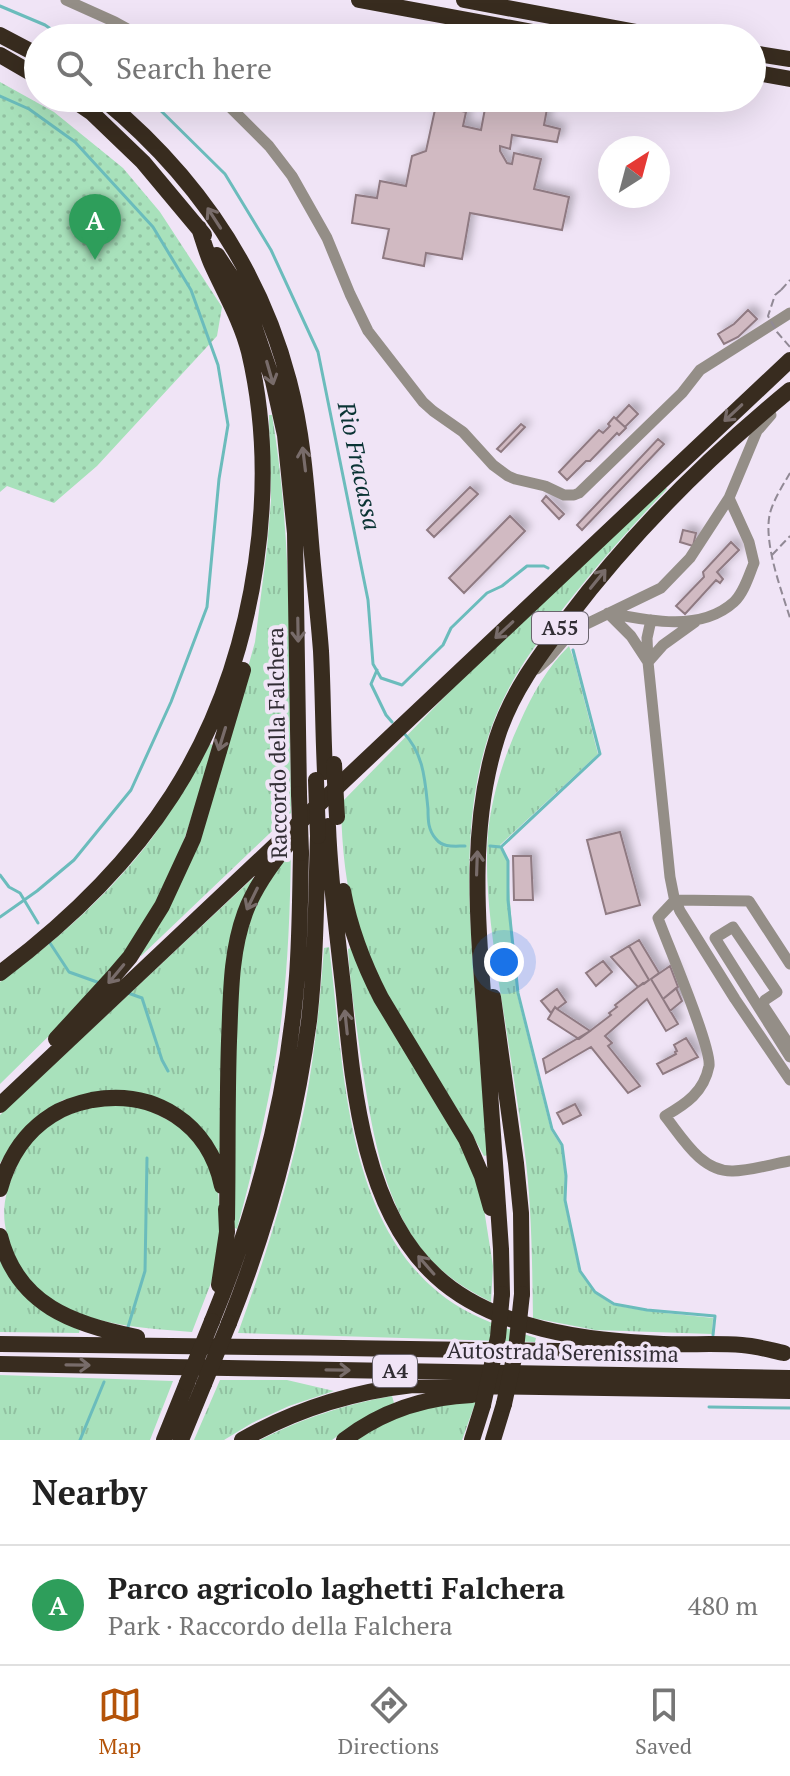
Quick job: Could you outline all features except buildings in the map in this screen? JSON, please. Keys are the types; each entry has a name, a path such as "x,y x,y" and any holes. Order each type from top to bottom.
{"highway":[{"path":"359,0 489,24"},
{"path":"464,0 593,24"},
{"path":"0,35 24,48"},
{"path":"0,55 24,69"},
{"path":"766,55 790,59"},
{"path":"766,75 790,79"},
{"name":"Raccordo della Falchera","path":"91,112 127,145 199,228 238,287 269,370 285,435 295,533 301,853 297,976 284,1078 268,1151 220,1322"},
{"name":"Raccordo della Falchera","path":"120,112 162,152 210,211 254,287 280,351 296,410 308,493 321,654 328,826 309,1019 295,1108 273,1197 262,1234 195,1383 164,1440"},
{"path":"0,1103 130,957 148,930 175,881 193,839 244,666 261,518 262,451 249,352 241,325 210,260 199,228"},
{"name":"A55","path":"227,1219 231,979 240,928 255,891 291,840 372,753 790,360"},
{"name":"A55","path":"493,1440 516,1349 522,1294 516,1163 493,996 479,941 476,873 483,797 498,736 522,683 583,597 692,477 790,390"},
{"path":"0,973 91,897 134,849 171,797 204,741 227,686 246,623 254,581"},
{"path":"0,1103 372,753"},
{"path":"328,826 337,848 342,885 360,955 381,998 475,1156 501,1249"},
{"name":"A4","path":"328,826 348,1037 363,1132 381,1192 394,1220 413,1251 433,1274 459,1295 488,1310 544,1329 605,1340 743,1345 787,1353"},
{"path":"472,1440 498,1337 502,1294 479,941"},
{"path":"0,1189 5,1171 21,1143 53,1114 79,1103 104,1098 132,1099 172,1113 186,1123 205,1145 221,1182 227,1219 220,1322"},
{"path":"0,1236 15,1273 33,1294 55,1312 98,1329 174,1345"},
{"name":"Autostrada Serenissima","path":"0,1344 787,1353"},
{"name":"Autostrada Serenissima","path":"0,1364 790,1378"},
{"name":"Raccordo della Falchera","path":"181,1440 195,1383"},
{"path":"242,1440 316,1405 358,1393 400,1387 440,1385 790,1391"},
{"path":"344,1440 387,1413 449,1396 610,1397 693,1390"}],"street":[{"path":"66,0 119,24"},
{"path":"235,112 269,146 292,176 327,238 368,331 423,402 463,432 500,471 515,479 545,486 564,495 579,493 682,393 700,370 790,313"},
{"path":"522,683 572,631 661,588 690,558 729,498 757,431 790,399"},
{"path":"648,662 663,645 695,621 715,614 736,601 754,563 749,542 729,498"},
{"path":"608,613 651,620 695,621"},
{"path":"608,613 631,636 648,662"},
{"path":"651,620 647,638 648,662 675,900 735,999 790,1080"},
{"path":"790,964 749,901 675,900 658,918 705,1041 710,1064 701,1088 686,1104 665,1116 698,1156 714,1168 732,1171 790,1161"},
{"path":"790,1046 763,1005 777,992 733,927 715,938 790,1057"}],"path":[{"path":"790,280 775,295 768,316 790,347"},
{"path":"790,473 769,517 771,556 790,618"},
{"path":"771,556 790,536"}],"green space":[{"path":"0,82 24,95 24,112 54,112 123,168 160,212 222,307 217,336 97,466 54,503 7,486 0,492"},
{"path":"269,415 272,415 279,464 287,563 291,813 141,956 139,953 230,732 255,642 271,500"},
{"path":"665,486 667,489 594,570 530,654 493,722 482,757 475,794 469,868 488,1155 484,1156 373,971 348,888 341,803 469,672"},
{"path":"569,646 598,754 500,845 507,861 517,994 551,1130 561,1146 564,1200 579,1271 595,1293 613,1305 713,1318 712,1334 595,1330 533,1318 529,1189 491,928 488,833 496,790 514,735 541,681"},
{"path":"210,744 213,745 184,840 170,876 146,921 109,972 0,1084 0,982 62,933 136,859 160,827"},
{"path":"291,851 288,944 279,1036 261,1133 237,1229 233,1227 234,1107 240,960 256,905"},
{"path":"253,878 255,880 238,918 221,1157 140,1093 112,1091 63,1100 37,1116 17,1137 0,1163 0,1115"},
{"path":"329,947 345,1085 354,1133 366,1178 383,1221 407,1259 438,1292 473,1314 536,1338 535,1342 238,1333 276,1220 299,1134 309,1085 324,948"},
{"path":"351,948 450,1120 480,1184 493,1266 491,1302 438,1267 423,1251 397,1208 374,1134 353,1004 348,949"},
{"path":"107,1104 141,1106 181,1127 204,1154 218,1190 221,1234 216,1270 192,1332 119,1324 67,1309 35,1287 22,1271 11,1246 5,1223 5,1202 11,1179 27,1144 64,1117"},
{"path":"0,1258 80,1329 79,1333 0,1332"},
{"path":"0,1375 173,1381 150,1440 0,1440"},
{"path":"220,1380 287,1380 334,1391 289,1406 224,1440 194,1440"},
{"path":"392,1396 394,1403 332,1440 260,1440 324,1413"},
{"path":"476,1401 462,1440 354,1440 374,1426 430,1405"}],"waterway":[{"name":"Rio Fracassa","path":"0,6 43,24"},
{"path":"0,96 24,107"},
{"path":"0,917 74,860 131,790 171,702 207,607 219,479 228,425 218,365 191,290 153,227 75,142 33,112"},
{"name":"Rio Fracassa","path":"162,112 225,174 271,250 318,352 368,600 373,664 381,678 402,685 443,645 451,628 487,593 502,586 527,566 548,568"},
{"name":"Rio Fracassa","path":"501,847 600,754 573,650"},
{"path":"377,670 371,684 392,722"},
{"path":"403,732 415,749 422,768 431,832 442,844 465,846"},
{"path":"490,846 501,847 508,861 508,900 518,993 552,1129 562,1145 565,1200 580,1271 595,1292 614,1304 715,1316 713,1335"},
{"path":"0,875 9,887 20,893 38,923"},
{"path":"50,943 69,972 97,982"},
{"path":"128,993 142,998 168,1071"},
{"path":"128,1327 145,1271 147,1158"},
{"path":"80,1440 104,1382"},
{"path":"709,1407 790,1408"}],"place":[{"name":"Parco agricolo laghetti Falchera","path":"95,260"}]}
